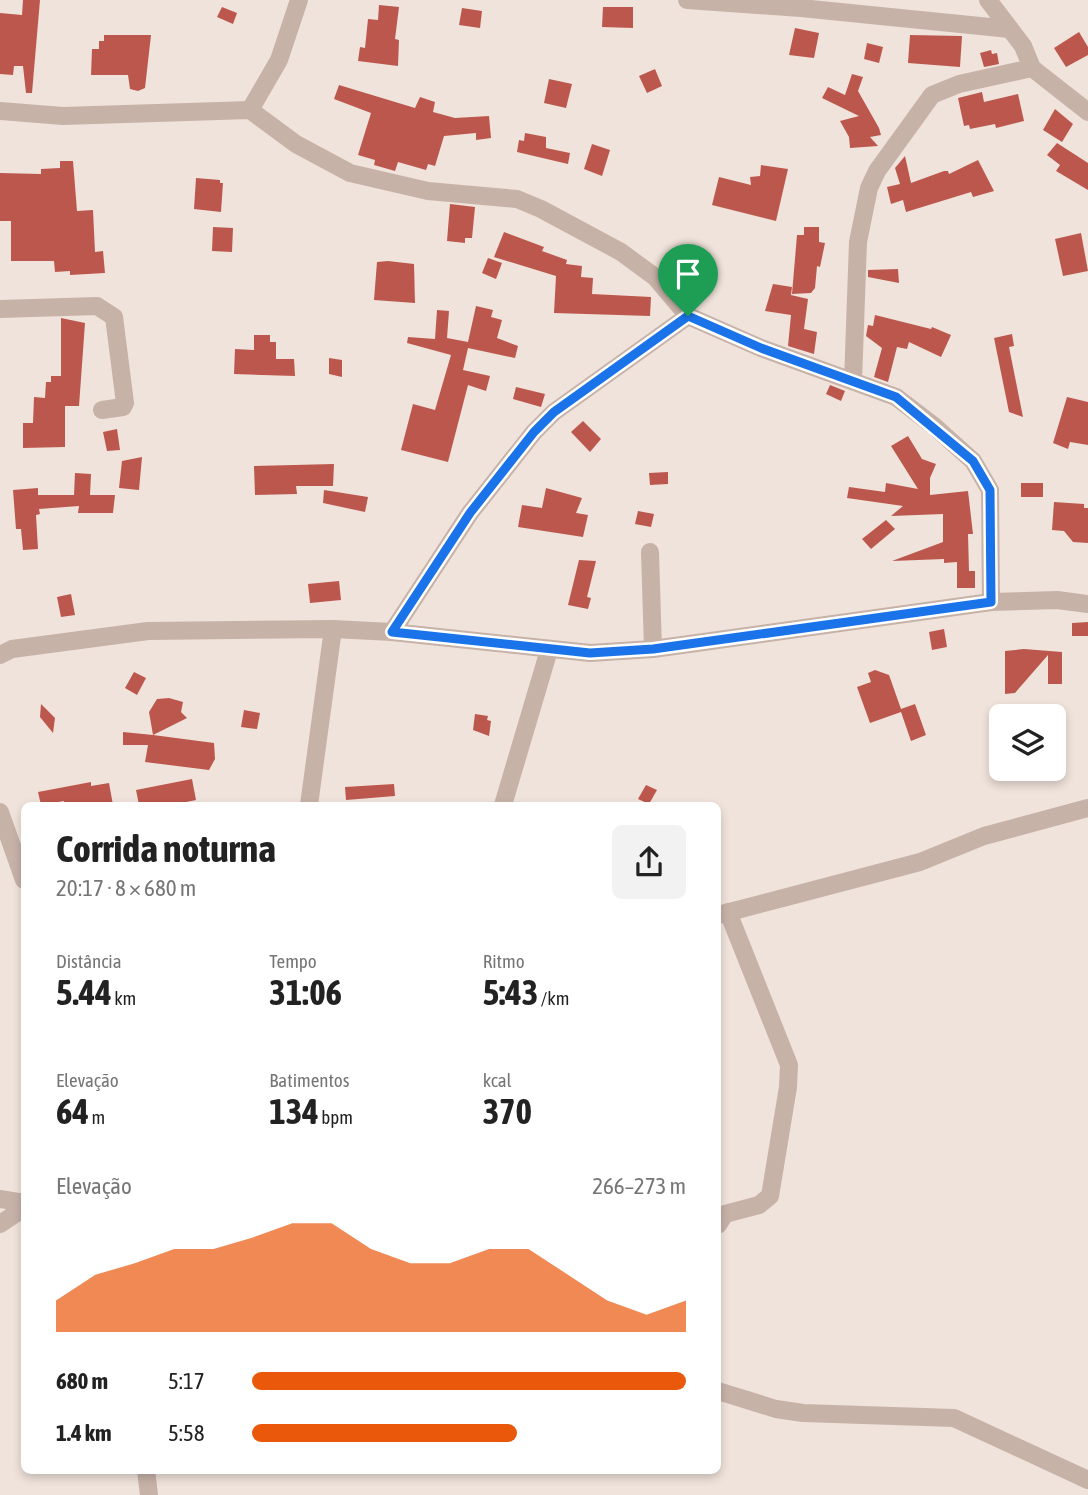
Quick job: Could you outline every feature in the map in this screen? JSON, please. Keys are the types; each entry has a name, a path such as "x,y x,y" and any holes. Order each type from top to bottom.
{"street":[{"path":"250,110 279,60 299,0"},
{"path":"687,0 801,8 1010,29"},
{"path":"988,0 1023,46 1032,68 1088,112"},
{"path":"853,381 858,242 869,188 877,170 932,95 959,84 1032,68"},
{"path":"0,111 63,116 250,110 296,144 350,173 428,191 517,200 541,209 621,252 655,277 688,316 761,348 896,397 973,461 990,490 991,602"},
{"path":"0,309 97,306 114,317 125,403 123,407 102,410"},
{"path":"392,632 464,522 534,432 554,412 688,316"},
{"path":"650,552 653,649"},
{"path":"0,655 12,649 148,631 333,629 392,632 590,653 653,649 991,602 1057,600 1088,604"},
{"path":"309,802 333,629"},
{"path":"504,802 549,650"},
{"path":"721,1220 725,1214 759,1205 770,1196 789,1087 786,1052 723,913 920,862 984,836 1088,808"},
{"path":"0,812 21,872"},
{"path":"0,1199 21,1205"},
{"path":"0,1224 21,1208"},
{"path":"721,1392 776,1409 803,1413 954,1418 1088,1480"},
{"path":"146,1474 149,1495"}],"building":[{"path":"23,0 40,0 32,93 26,93 23,66 14,66 13,75 0,74 0,13 22,15"},
{"path":"379,5 399,7 395,39 399,40 398,66 358,61 360,47 365,48 368,19 378,20"},
{"path":"222,7 237,13 233,24 217,17"},
{"path":"603,7 633,7 633,28 602,27"},
{"path":"462,8 482,11 480,28 459,25"},
{"path":"795,28 819,33 814,58 789,55"},
{"path":"1079,32 1088,47 1088,55 1066,67 1054,48"},
{"path":"104,35 151,35 145,88 138,91 130,89 128,75 91,75 92,49 99,49 99,41 104,41"},
{"path":"910,35 962,36 960,67 908,63"},
{"path":"867,43 883,47 879,63 864,59"},
{"path":"991,50 992,54 997,53 999,64 984,67 980,53"},
{"path":"655,69 662,86 647,93 639,76"},
{"path":"852,74 863,77 858,91 879,128 881,135 870,137 878,146 850,148 849,137 840,121 859,116 822,98 828,87 845,95"},
{"path":"549,79 572,84 566,108 544,103"},
{"path":"339,85 415,108 420,97 435,102 433,112 455,118 489,116 491,138 476,140 476,133 444,136 435,166 428,164 426,170 398,162 395,171 374,165 375,160 358,155 371,113 334,99"},
{"path":"982,92 984,102 1018,94 1024,121 996,128 995,124 970,129 969,125 964,126 958,98"},
{"path":"1055,109 1073,124 1062,142 1043,130"},
{"path":"525,133 546,137 546,148 570,153 568,164 517,152 519,140 524,141"},
{"path":"1057,143 1088,163 1088,190 1056,171 1060,165 1047,155"},
{"path":"592,144 610,150 602,176 584,169"},
{"path":"905,156 911,183 944,171 949,174 978,160 994,191 973,197 971,192 906,212 903,200 891,204 887,187 900,184 895,168"},
{"path":"60,161 73,161 77,211 93,210 95,252 103,251 105,273 70,275 70,271 55,272 54,261 11,261 11,221 0,221 0,173 41,174 41,169 60,168"},
{"path":"761,165 788,169 776,221 712,205 719,177 751,185 750,177 760,176"},
{"path":"196,178 220,180 220,183 223,183 221,212 194,209"},
{"path":"450,204 475,207 472,238 465,238 465,243 447,241"},
{"path":"213,227 233,228 232,252 212,251"},
{"path":"804,227 819,227 819,242 825,243 820,267 817,266 815,288 811,293 792,294 797,235 804,235"},
{"path":"504,232 544,247 542,251 567,260 566,264 582,266 581,277 593,278 592,294 651,297 650,316 554,313 556,276 494,257"},
{"path":"1081,233 1088,271 1063,276 1055,239"},
{"path":"488,258 502,263 496,279 482,273"},
{"path":"377,262 414,264 415,303 374,300"},
{"path":"898,269 899,283 868,277 868,270"},
{"path":"773,284 792,287 791,295 808,299 804,329 817,332 814,354 788,346 791,315 765,311"},
{"path":"476,306 493,310 491,317 502,320 497,338 518,346 515,358 468,348 463,370 490,376 486,391 468,385 448,462 401,450 413,404 435,410 451,355 407,343 408,337 435,339 437,310 449,311 447,338 468,342"},
{"path":"875,315 931,329 932,327 951,335 941,357 909,342 907,349 897,347 888,382 874,377 882,348 866,336 868,325 873,326"},
{"path":"61,318 85,323 79,406 65,406 65,447 23,448 23,423 33,423 34,397 45,398 46,382 51,382 51,376 61,376"},
{"path":"1012,334 1014,346 1009,347 1023,417 1009,412 994,338"},
{"path":"254,335 270,335 270,342 276,342 276,359 294,359 295,376 234,374 235,349 254,350"},
{"path":"329,358 342,360 342,377 329,374"},
{"path":"830,385 845,391 841,401 826,394"},
{"path":"516,387 545,394 541,407 513,399"},
{"path":"1067,397 1088,402 1088,445 1070,442 1068,449 1053,443"},
{"path":"583,421 601,439 590,452 571,432"},
{"path":"117,429 120,450 107,451 103,432"},
{"path":"908,436 922,459 936,464 930,478 930,495 968,491 973,534 968,534 969,571 975,571 975,588 957,588 957,562 944,563 944,559 892,561 943,542 943,514 891,516 903,506 847,498 849,487 885,492 886,483 918,489 891,446"},
{"path":"142,457 139,490 119,488 122,461"},
{"path":"334,464 333,486 296,486 297,494 255,495 254,466"},
{"path":"668,472 668,484 650,485 649,473"},
{"path":"75,473 91,474 90,495 115,495 113,513 78,513 79,506 39,509 40,514 36,515 38,549 23,550 21,529 16,529 13,490 38,488 38,495 74,495"},
{"path":"1021,483 1043,483 1043,497 1021,497"},
{"path":"546,488 582,498 576,513 588,515 583,537 518,527 522,505 542,508"},
{"path":"324,490 368,497 365,512 323,503"},
{"path":"1054,502 1084,504 1084,508 1088,508 1088,543 1073,542 1064,531 1052,530"},
{"path":"638,511 654,514 651,527 635,524"},
{"path":"886,520 895,529 871,549 862,539"},
{"path":"579,560 596,561 587,597 591,598 588,609 568,605"},
{"path":"339,581 341,600 310,603 308,584"},
{"path":"71,594 75,615 61,617 57,597"},
{"path":"1088,622 1088,636 1072,636 1072,623"},
{"path":"944,629 947,647 932,650 929,632"},
{"path":"1024,649 1062,652 1062,684 1048,684 1048,655 1015,693 1005,694 1005,651"},
{"path":"875,670 889,675 901,709 915,704 926,735 911,741 901,712 870,723 857,687 871,682 868,673"},
{"path":"134,672 146,678 137,695 125,688"},
{"path":"169,698 183,702 181,712 187,718 153,735 149,712 157,699"},
{"path":"41,704 55,718 53,733 40,717"},
{"path":"244,710 260,713 257,729 241,727"},
{"path":"475,714 488,716 487,720 491,721 489,736 473,730"},
{"path":"123,732 214,743 215,759 209,770 145,762 148,745 123,745"},
{"path":"192,779 196,800 138,802 136,790"},
{"path":"91,782 91,786 109,783 112,802 40,802 38,792"},
{"path":"394,784 395,796 346,800 345,787"},
{"path":"646,785 657,790 650,802 638,799"}],"route":[{"path":"688,316 761,348 896,397 973,461 990,490 991,602 653,649 590,653 392,632 430,570 470,513 534,432 554,412 688,316"}]}
